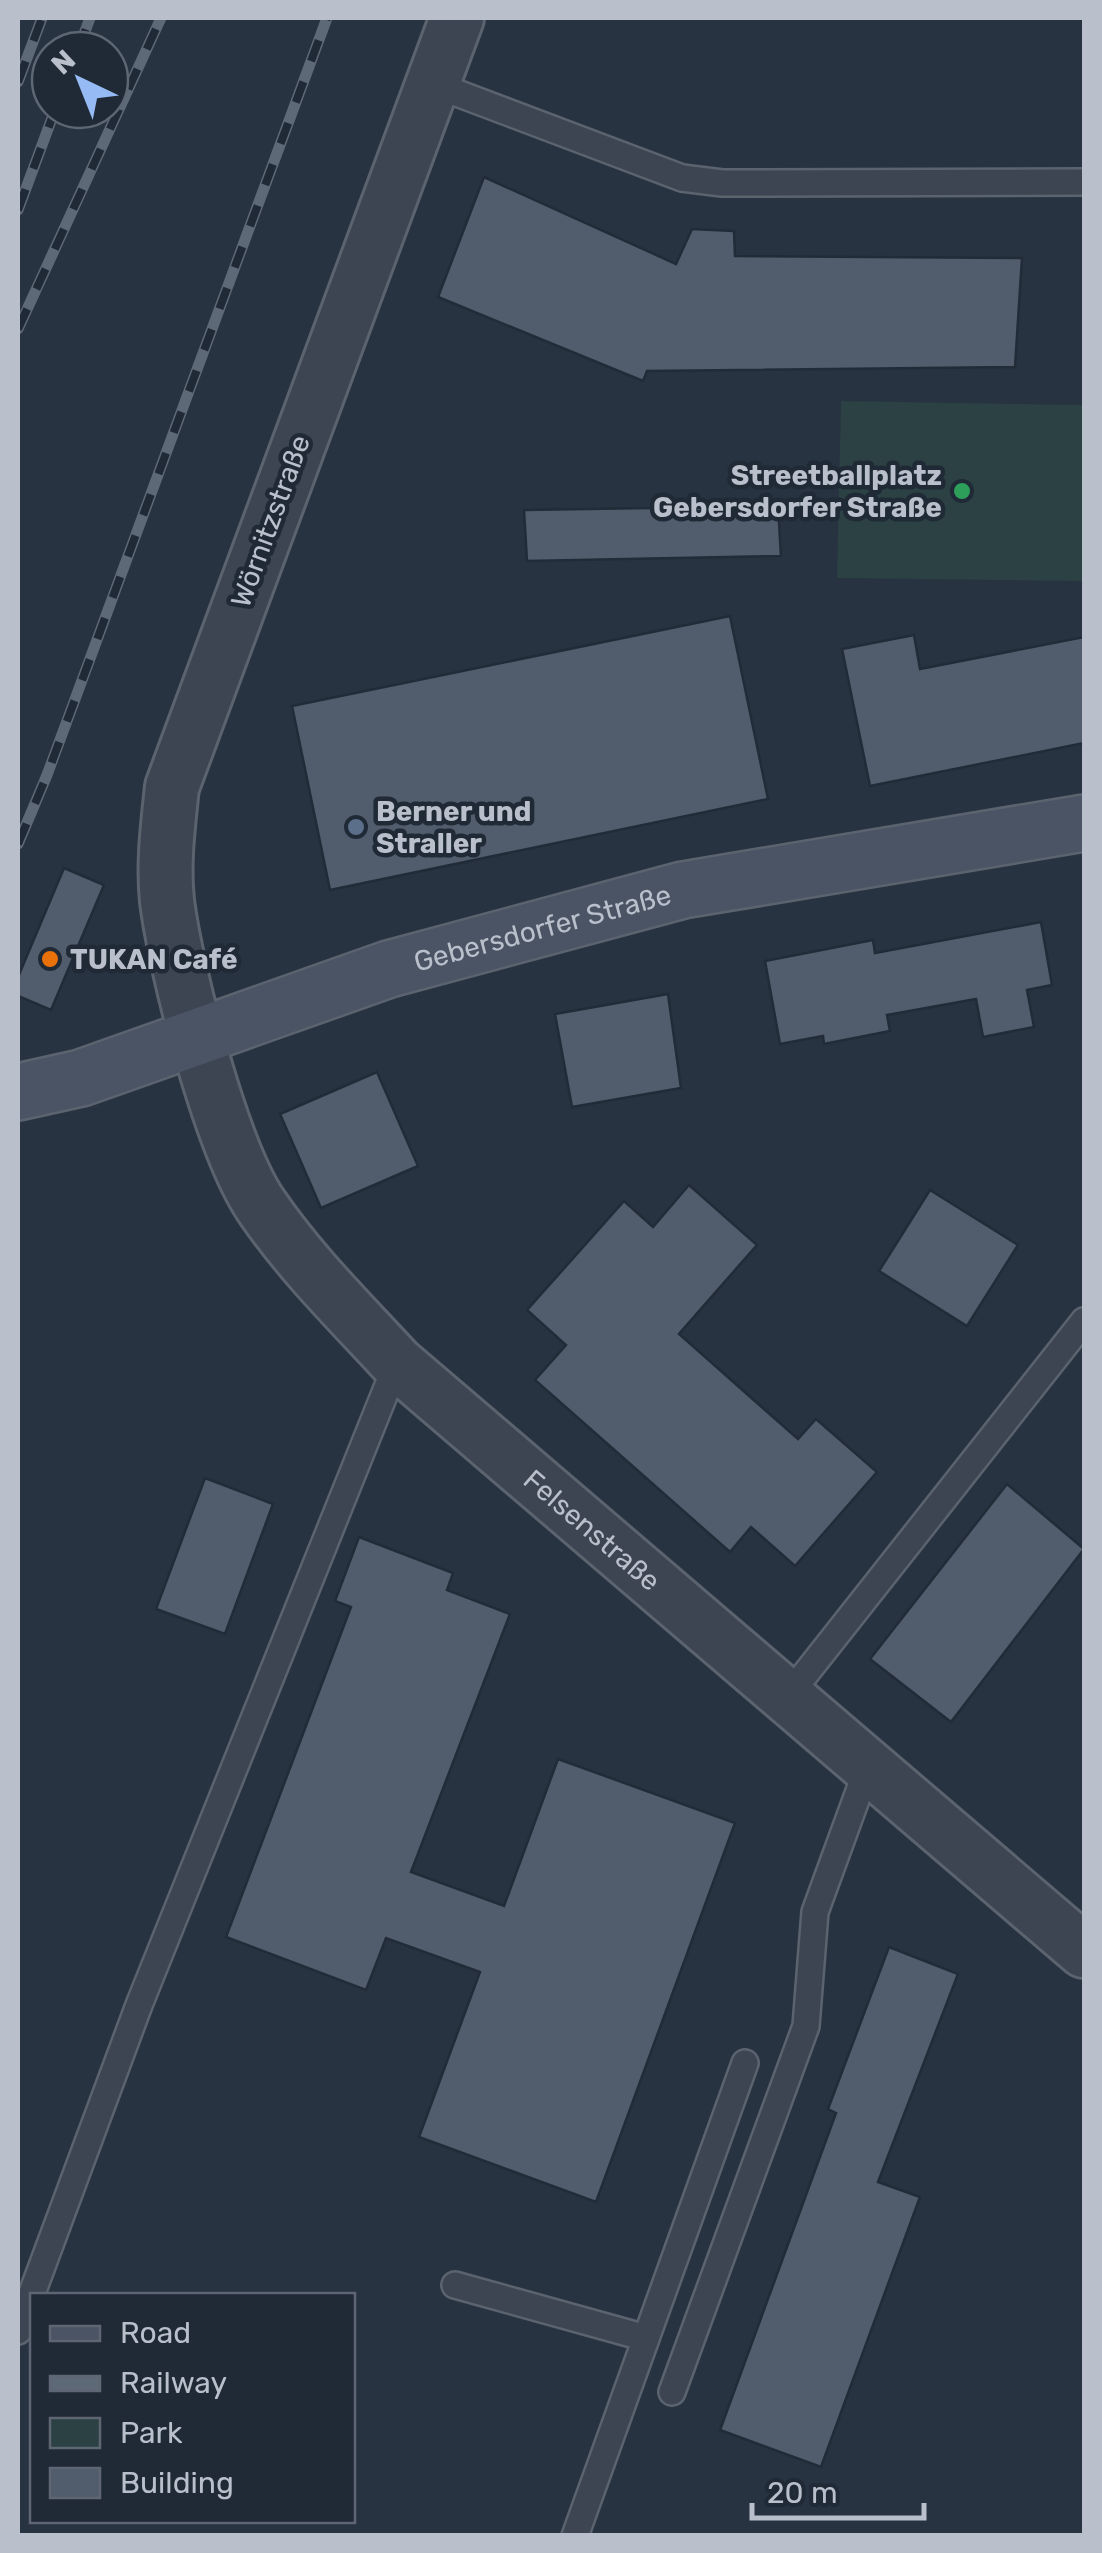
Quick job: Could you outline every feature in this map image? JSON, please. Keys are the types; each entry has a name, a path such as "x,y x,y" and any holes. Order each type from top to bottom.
{"main road":[{"name":"Gebersdorfer Straße","path":"18,1092 81,1078 388,969 684,890 1084,823"}],"street":[{"name":"Wörnitzstraße","path":"199,1037 167,901 165,848 172,786 458,18"},
{"name":"Felsenstraße","path":"199,1037 237,1155 260,1204 311,1270 397,1363 1084,1951"}],"lane":[{"path":"433,84 682,178 722,183 1084,182"},
{"path":"788,1696 1084,1321"},
{"path":"32,2293 139,2006 397,1363"},
{"path":"672,2392 806,2026 815,1912 869,1764"},
{"path":"575,2536 745,2063"},
{"path":"455,2285 646,2338"},
{"path":"18,2331 30,2299"}],"green space":[{"name":"Streetballplatz Gebersdorfer Straße","path":"841,401 1084,405 1084,581 837,578"}],"building":[{"path":"484,177 676,264 692,229 734,231 735,256 1022,258 1015,367 647,371 643,381 438,297"},
{"path":"778,506 781,556 527,561 524,510"},
{"path":"730,616 768,799 330,890 292,706"},
{"path":"914,635 920,669 1084,637 1084,743 870,786 842,649"},
{"path":"64,868 104,885 51,1010 18,996 18,977"},
{"path":"1041,922 1052,985 1027,990 1034,1027 983,1037 976,999 887,1015 890,1031 824,1044 823,1036 780,1044 765,961 873,940 875,953"},
{"path":"668,994 681,1088 572,1107 555,1014"},
{"path":"377,1072 418,1166 321,1208 280,1114"},
{"path":"689,1185 757,1245 679,1334 798,1439 816,1419 877,1472 795,1566 751,1527 730,1552 535,1380 566,1345 527,1310 624,1201 653,1227"},
{"path":"930,1190 1018,1245 967,1326 879,1271"},
{"path":"205,1478 273,1504 225,1634 156,1609"},
{"path":"1007,1484 1084,1549 951,1722 870,1659"},
{"path":"359,1537 453,1573 447,1590 510,1614 411,1872 504,1906 558,1759 735,1823 596,2202 419,2137 480,1972 386,1938 366,1990 226,1937 351,1607 335,1601"},
{"path":"889,1947 958,1974 878,2182 920,2197 821,2467 720,2430 836,2113 828,2109"}],"railway":[{"path":"18,82 42,18"},
{"path":"86,30 90,18"},
{"path":"18,329 161,18"},
{"path":"18,844 327,18"},
{"path":"18,210 48,130"}],"place":[{"name":"Streetballplatz Gebersdorfer Straße","path":"962,491"},
{"name":"Berner und Straller","path":"356,827"},
{"name":"TUKAN Café","path":"50,959"}]}
